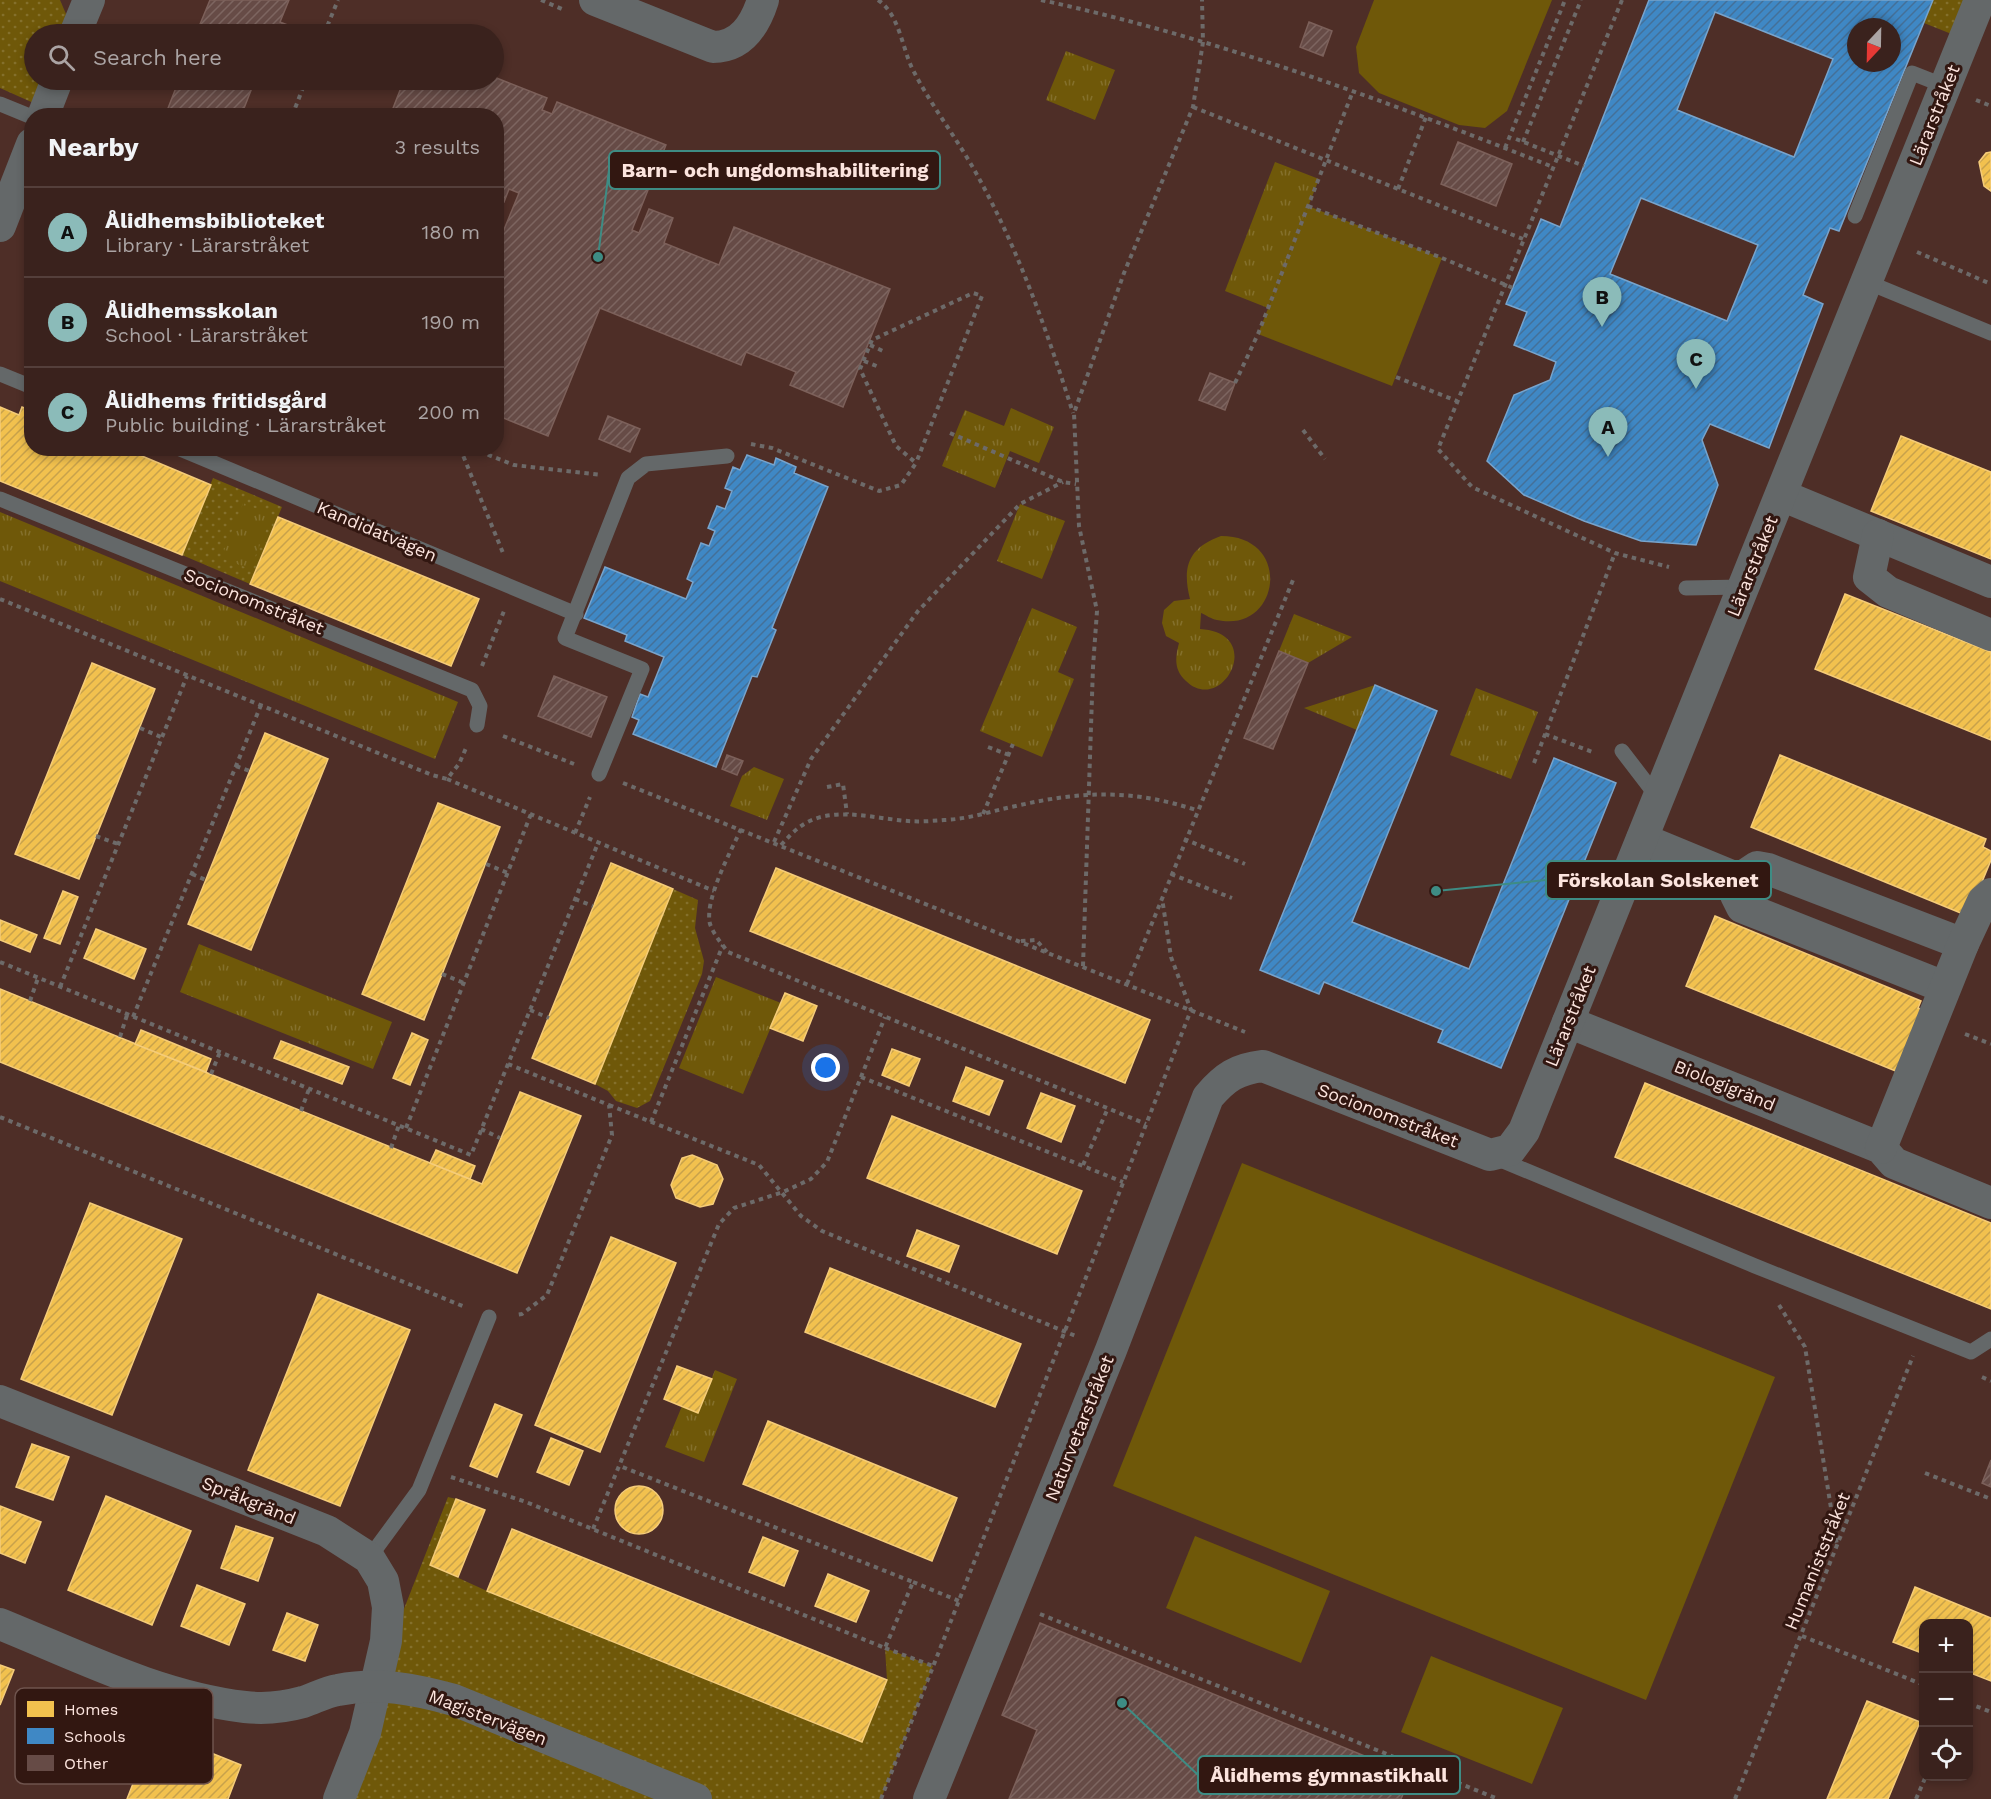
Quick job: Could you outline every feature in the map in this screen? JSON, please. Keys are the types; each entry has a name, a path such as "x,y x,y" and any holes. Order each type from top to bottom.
{"street":[{"path":"79,24 89,0"},
{"path":"595,0 713,47 726,47 740,40 751,25 763,0"},
{"name":"Lärarstråket","path":"1490,1155 1510,1150 1524,1131 1980,0"},
{"path":"46,108 53,90"},
{"path":"0,225 24,164"},
{"path":"1781,495 1991,582"},
{"path":"1878,535 1869,577 1888,592 1991,635"},
{"path":"1642,839 1739,879"},
{"path":"1944,987 1742,907 1736,895 1739,879 1757,867 1768,869 1963,944"},
{"path":"1881,1148 1944,987 1983,901 1991,894"},
{"name":"Biologigränd","path":"1568,1022 1881,1148 1894,1163 1991,1203"},
{"name":"Socionomstråket","path":"1242,1069 1263,1066 1490,1155"},
{"name":"Naturvetarstråket","path":"928,1799 1111,1350 1208,1097 1220,1084 1242,1069"},
{"name":"Språkgränd","path":"0,1401 327,1531 369,1558 383,1581 388,1607 386,1641 364,1733 339,1799"},
{"name":"Magistervägen","path":"0,1624 159,1688"},
{"name":"Magistervägen","path":"213,1701 245,1707 269,1708 301,1703 336,1690 374,1685 421,1691 454,1701 696,1799"}],"lane":[{"path":"1855,216 1912,73 1945,86"},
{"path":"0,104 24,114"},
{"path":"1867,282 1991,333"},
{"path":"0,374 24,384"},
{"name":"Kandidatvägen","path":"197,456 576,614"},
{"path":"599,774 642,669 565,638 628,478 646,464 727,456"},
{"name":"Socionomstråket","path":"0,499 472,690"},
{"path":"1686,588 1743,587"},
{"path":"472,690 480,706 477,725"},
{"path":"1622,751 1658,798"},
{"path":"1490,1155 1755,1266 1971,1352 1991,1339"},
{"path":"369,1558 419,1490 489,1317"}],"path":[{"path":"328,24 338,0"},
{"path":"878,0 899,31 912,67 977,174 1001,224 1053,351 1074,413 1079,526 1097,611 1083,966"},
{"path":"1041,0 1095,12 1203,42 1426,117 1553,167"},
{"path":"1074,413 1124,273 1193,107 1203,42 1202,0"},
{"path":"1505,148 1564,0"},
{"path":"1523,142 1581,0"},
{"path":"1622,0 1438,449 1472,487 1615,553 1677,569"},
{"path":"295,108 302,90"},
{"path":"1235,383 1258,334 1353,91"},
{"path":"1193,107 1523,239"},
{"path":"1398,189 1426,117"},
{"path":"1509,136 1584,166"},
{"path":"1308,206 1513,288"},
{"path":"1908,249 1991,284"},
{"path":"727,456 746,444 772,448 879,491 901,485 916,463 982,296 973,293 872,340 860,369 896,446 916,463"},
{"path":"870,345 885,352"},
{"path":"864,361 879,367"},
{"path":"1396,376 1458,400"},
{"path":"1303,430 1325,459"},
{"path":"950,433 1063,482 1076,484"},
{"path":"463,456 487,510 513,588 472,690"},
{"path":"491,456 514,465 628,478"},
{"path":"774,842 811,759 918,611 1020,504 1063,482"},
{"path":"1534,763 1615,553"},
{"path":"1127,984 1184,839 1293,580"},
{"path":"0,599 186,676 447,778 714,891"},
{"path":"60,987 186,676"},
{"path":"133,1017 261,705"},
{"path":"447,778 459,764 477,725 1191,1010"},
{"path":"140,728 161,737"},
{"path":"983,815 1013,744"},
{"path":"988,747 1009,755"},
{"path":"236,766 250,771"},
{"path":"575,833 599,774"},
{"path":"827,787 843,784 847,814"},
{"path":"781,845 800,824 823,817 847,814 909,822 971,818 1016,806 1090,794 1122,794 1161,799 1196,810"},
{"path":"406,1128 531,814"},
{"path":"741,829 714,891 709,921 716,937 728,952 1146,1124"},
{"path":"96,836 118,844"},
{"path":"1184,839 1245,864"},
{"path":"0,963 471,1155 598,843"},
{"path":"486,864 508,873"},
{"path":"192,874 206,880"},
{"path":"1171,874 1232,898"},
{"path":"881,1799 1191,1010 1171,957 1161,898"},
{"path":"575,899 593,906"},
{"path":"651,1122 723,945"},
{"path":"442,974 464,983"},
{"path":"30,1001 38,978"},
{"path":"530,1010 549,1018"},
{"path":"120,1037 127,1015"},
{"path":"593,1529 718,1224 734,1208 783,1192 811,1179 827,1161 885,1017"},
{"path":"211,1074 220,1052"},
{"path":"508,1064 745,1157 759,1165 801,1216 822,1231 1111,1350"},
{"path":"861,1077 1123,1182"},
{"path":"301,1111 309,1089"},
{"path":"0,1117 489,1317 522,1314 547,1295 612,1135 609,1105"},
{"path":"1083,1165 1108,1108"},
{"path":"391,1148 399,1125"},
{"path":"482,1129 500,1138"},
{"path":"1755,1266 1805,1347 1838,1547"},
{"name":"Humaniststråket","path":"1735,1799 1922,1333"},
{"path":"620,1466 959,1601"},
{"path":"428,1469 526,1502 933,1666"},
{"path":"1924,1473 1991,1498"},
{"path":"885,1648 913,1582"},
{"path":"1033,1624 1037,1613 1498,1799"},
{"path":"1801,1636 1919,1683"},
{"path":"1973,1705 1991,1712"},
{"path":"1917,1799 1924,1781"}],"green space":[{"path":"0,0 60,0 66,14 66,24 24,24 24,90 44,90 38,105 0,88"},
{"path":"1374,0 1552,0 1507,111 1485,128 1459,125 1379,93 1359,73 1356,47"},
{"path":"1933,0 1980,0 1964,39 1924,23"},
{"path":"1066,51 1115,70 1095,120 1046,100"},
{"path":"1275,162 1319,179 1268,308 1225,291"},
{"path":"1308,206 1442,258 1392,386 1258,334"},
{"path":"1011,408 1054,427 1039,463 1010,451 995,488 942,466 965,410 1004,426"},
{"path":"213,478 282,507 250,584 182,555"},
{"path":"243,503 272,515 250,569 221,558"},
{"path":"1020,504 1065,521 1042,579 997,561"},
{"path":"0,512 458,702 435,759 0,581"},
{"path":"1221,536 1244,540 1260,551 1268,566 1270,583 1265,600 1254,613 1238,620 1217,620 1201,613 1200,629 1220,634 1231,644 1235,656 1232,670 1224,681 1213,688 1200,689 1186,681 1179,673 1176,659 1179,643 1166,636 1162,623 1164,610 1174,601 1190,599 1187,577 1190,560 1201,546"},
{"path":"1032,608 1077,627 1058,672 1074,679 1042,757 980,731"},
{"path":"1294,614 1352,637 1308,663 1279,651"},
{"path":"1375,685 1357,730 1304,708"},
{"path":"1476,688 1538,712 1511,779 1450,755"},
{"path":"754,767 784,779 767,820 730,806 742,776"},
{"path":"673,889 698,900 695,928 704,961 702,974 650,1101 637,1108 616,1101 608,1091 595,1084"},
{"path":"199,944 392,1022 373,1069 180,992"},
{"path":"716,977 781,1003 743,1094 679,1068"},
{"path":"1242,1163 1775,1377 1646,1700 1113,1486"},
{"path":"715,1370 737,1379 704,1462 665,1447 682,1406 698,1412"},
{"path":"448,1497 456,1499 430,1565 487,1591 861,1742 887,1680 885,1648 933,1666 881,1799 355,1799 374,1685"},
{"path":"1195,1536 1330,1591 1301,1663 1166,1608"},
{"path":"1431,1656 1563,1708 1532,1784 1401,1732"}],"building: Homes":[{"path":"1991,152 1991,191 1984,186 1979,162 1986,153"},
{"path":"0,407 19,415 22,407 24,408 24,456 142,456 211,485 182,555 0,481"},
{"path":"1901,436 1991,472 1991,559 1871,511"},
{"path":"278,517 479,599 451,666 250,584"},
{"path":"1845,594 1991,652 1991,740 1815,669"},
{"path":"92,663 155,689 79,879 15,854"},
{"path":"265,733 328,759 251,950 188,924"},
{"path":"1780,755 1986,839 1983,847 1991,851 1991,860 1968,916 1751,827"},
{"path":"438,803 500,827 424,1020 362,994"},
{"path":"611,863 673,889 595,1084 532,1058"},
{"path":"776,868 1150,1020 1125,1083 750,931"},
{"path":"63,891 78,897 60,944 44,938"},
{"path":"1715,916 1921,1001 1918,1008 1928,1012 1903,1074 1686,986"},
{"path":"0,920 37,935 30,952 0,940"},
{"path":"96,929 146,949 134,979 84,958"},
{"path":"0,989 482,1184 520,1092 581,1116 517,1273 0,1062"},
{"path":"785,993 817,1006 803,1041 770,1028"},
{"path":"141,1030 211,1059 206,1072 135,1044"},
{"path":"412,1033 428,1040 410,1085 393,1078"},
{"path":"281,1041 349,1067 342,1084 274,1058"},
{"path":"892,1049 920,1059 909,1086 882,1075"},
{"path":"966,1067 1003,1081 989,1115 953,1101"},
{"path":"1645,1083 1991,1223 1991,1309 1615,1157"},
{"path":"1041,1093 1075,1106 1061,1142 1027,1128"},
{"path":"892,1116 1082,1191 1057,1254 867,1178"},
{"path":"436,1150 475,1166 470,1179 430,1163"},
{"path":"692,1155 717,1165 723,1179 713,1204 700,1207 676,1198 671,1185 682,1158"},
{"path":"90,1203 182,1239 112,1415 21,1379"},
{"path":"917,1230 959,1246 949,1272 907,1256"},
{"path":"611,1237 676,1263 600,1452 535,1425"},
{"path":"830,1268 1021,1344 995,1407 805,1332"},
{"path":"318,1294 410,1330 340,1506 248,1470"},
{"path":"677,1366 712,1379 698,1413 664,1399"},
{"path":"495,1404 522,1415 497,1477 470,1466"},
{"path":"768,1421 957,1498 932,1561 743,1484"},
{"path":"551,1438 583,1451 569,1485 537,1472"},
{"path":"32,1444 69,1457 53,1500 16,1487"},
{"path":"634,1486 644,1486 656,1493 663,1505 663,1515 656,1527 644,1534 634,1534 619,1523 615,1515 615,1505 626,1490"},
{"path":"106,1496 191,1531 152,1625 68,1590"},
{"path":"456,1499 485,1510 458,1577 430,1565"},
{"path":"0,1506 41,1522 25,1563 0,1553"},
{"path":"236,1526 273,1538 258,1581 221,1568"},
{"path":"512,1529 887,1680 862,1742 487,1591"},
{"path":"763,1537 798,1551 784,1586 749,1572"},
{"path":"828,1574 869,1591 856,1622 815,1606"},
{"path":"197,1585 245,1604 229,1645 181,1626"},
{"path":"1915,1587 1991,1618 1991,1681 1973,1674 1973,1619 1919,1619 1919,1652 1893,1642"},
{"path":"287,1613 318,1625 305,1661 273,1650"},
{"path":"0,1665 14,1670 0,1705"},
{"path":"1867,1701 1919,1722 1888,1799 1827,1799"},
{"path":"213,1754 241,1765 228,1799 127,1799 133,1784 213,1784"}],"building: Schools":[{"path":"1649,0 1933,0 1839,231 1830,228 1803,295 1823,304 1769,448 1710,424 1702,440 1718,485 1696,545 1641,541 1584,521 1524,495 1487,461 1514,395 1550,380 1556,362 1514,345 1527,312 1506,304 1541,219 1560,227","holes":["1715,12 1833,59 1794,157 1677,110","1641,198 1758,245 1727,321 1610,274"]},
{"path":"747,455 774,465 776,458 796,467 794,473 828,487 772,628 776,630 757,677 752,676 716,767 633,734 639,720 632,717 640,694 648,697 664,657 625,641 627,635 584,618 605,567 686,599 693,582 687,579 701,543 709,546 715,531 708,528 717,506 725,509 732,491 725,488 733,467 740,470"},
{"path":"1375,685 1437,711 1352,922 1469,969 1554,758 1616,783 1501,1068 1438,1042 1443,1030 1324,982 1319,994 1260,970"}],"building: Other":[{"path":"210,0 289,0 280,22 285,24 200,24"},
{"path":"1309,22 1332,31 1323,56 1300,47"},
{"path":"504,81 547,98 542,110 552,114 557,102 666,145 632,230 639,233 649,209 673,218 664,243 719,265 734,227 890,289 843,407 790,385 796,372 746,352 741,365 600,308 548,436 504,418 504,230 519,193 509,189 504,202 504,108 393,108 400,90 504,90"},
{"path":"175,90 251,90 244,108 168,108"},
{"path":"1458,142 1512,164 1496,206 1441,184"},
{"path":"1210,373 1235,383 1225,410 1199,400"},
{"path":"608,416 640,429 630,452 599,439"},
{"path":"1279,651 1308,663 1273,749 1244,738"},
{"path":"554,676 607,697 591,737 538,716"},
{"path":"727,755 743,761 737,775 722,769"},
{"path":"1991,1460 1991,1487 1982,1483"},
{"path":"1040,1623 1411,1775 1401,1799 1009,1799 1037,1730 1002,1715"}],"place":[{"name":"Barn- och ungdomshabilitering","path":"598,257"},
{"name":"Ålidhemsskolan","path":"1602,327"},
{"name":"Ålidhems fritidsgård","path":"1696,389"},
{"name":"Ålidhemsbiblioteket","path":"1608,457"},
{"name":"Förskolan Solskenet","path":"1436,891"},
{"name":"Ålidhems gymnastikhall","path":"1122,1703"}]}
